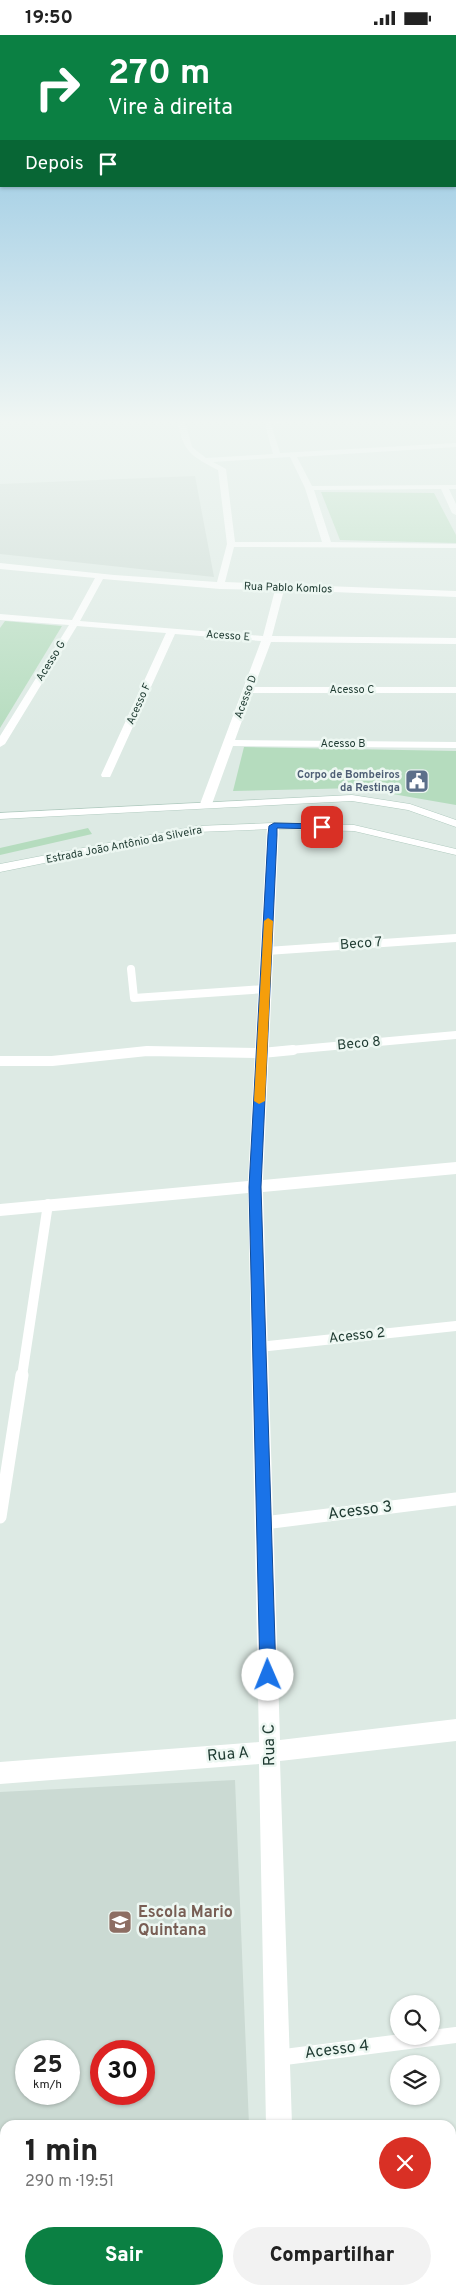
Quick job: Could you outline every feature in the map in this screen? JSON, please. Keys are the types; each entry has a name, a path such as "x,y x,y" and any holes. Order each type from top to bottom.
{"street":[{"path":"220,586 231,543 229,526"},
{"path":"321,526 327,544"},
{"path":"231,543 456,547"},
{"name":"Rua Pablo Komlos","path":"0,566 100,577 220,586 456,594"},
{"name":"Acesso G","path":"0,744 74,624 100,577"},
{"name":"Acesso D","path":"206,804 267,639 280,588"},
{"name":"Acesso E","path":"0,617 171,633 267,639 456,641"},
{"name":"Acesso F","path":"106,775 171,633"},
{"name":"Acesso C","path":"249,690 456,690"},
{"name":"Acesso B","path":"230,743 456,745"},
{"name":"Estrada João Antônio da Silveira","path":"0,815 352,798 410,807 456,824"},
{"name":"Estrada João Antônio da Silveira","path":"0,868 197,829 274,826 354,827 456,852"},
{"name":"Rua C","path":"274,826 255,1187 279,2120"},
{"path":"0,1209 456,1168"},
{"name":"Rua A","path":"0,1773 270,1752 456,1730"}],"lane":[{"name":"Beco 7","path":"267,951 456,938"},
{"path":"131,969 134,998 265,989"},
{"name":"Beco 8","path":"0,1061 52,1061 147,1051 262,1053 456,1035"},
{"path":"0,1517 48,1205"},
{"name":"Acesso 2","path":"259,1347 456,1325"},
{"name":"Acesso 3","path":"264,1523 456,1499"},
{"name":"Acesso 4","path":"277,2058 456,2035"}],"shaded area":[{"path":"0,526 204,526 214,577 0,554"},
{"name":"Escola Mario Quintana","path":"235,1780 249,2120 0,2120 0,1792"}],"green space":[{"path":"335,526 452,526 456,535 456,543 340,540"},
{"path":"5,621 62,626 0,728 0,628"},
{"path":"244,747 456,751 456,805 358,788 233,791"},
{"path":"88,828 92,834 0,855 0,848"}],"slow traffic":[{"path":"259,1101 268,921"}],"place":[{"name":"Corpo de Bombeiros da Restinga","path":"417,781"},
{"name":"Escola Mario Quintana","path":"120,1922"}],"route":[{"path":"268,1675 255,1187 272,835 274,826 322,827"}]}
